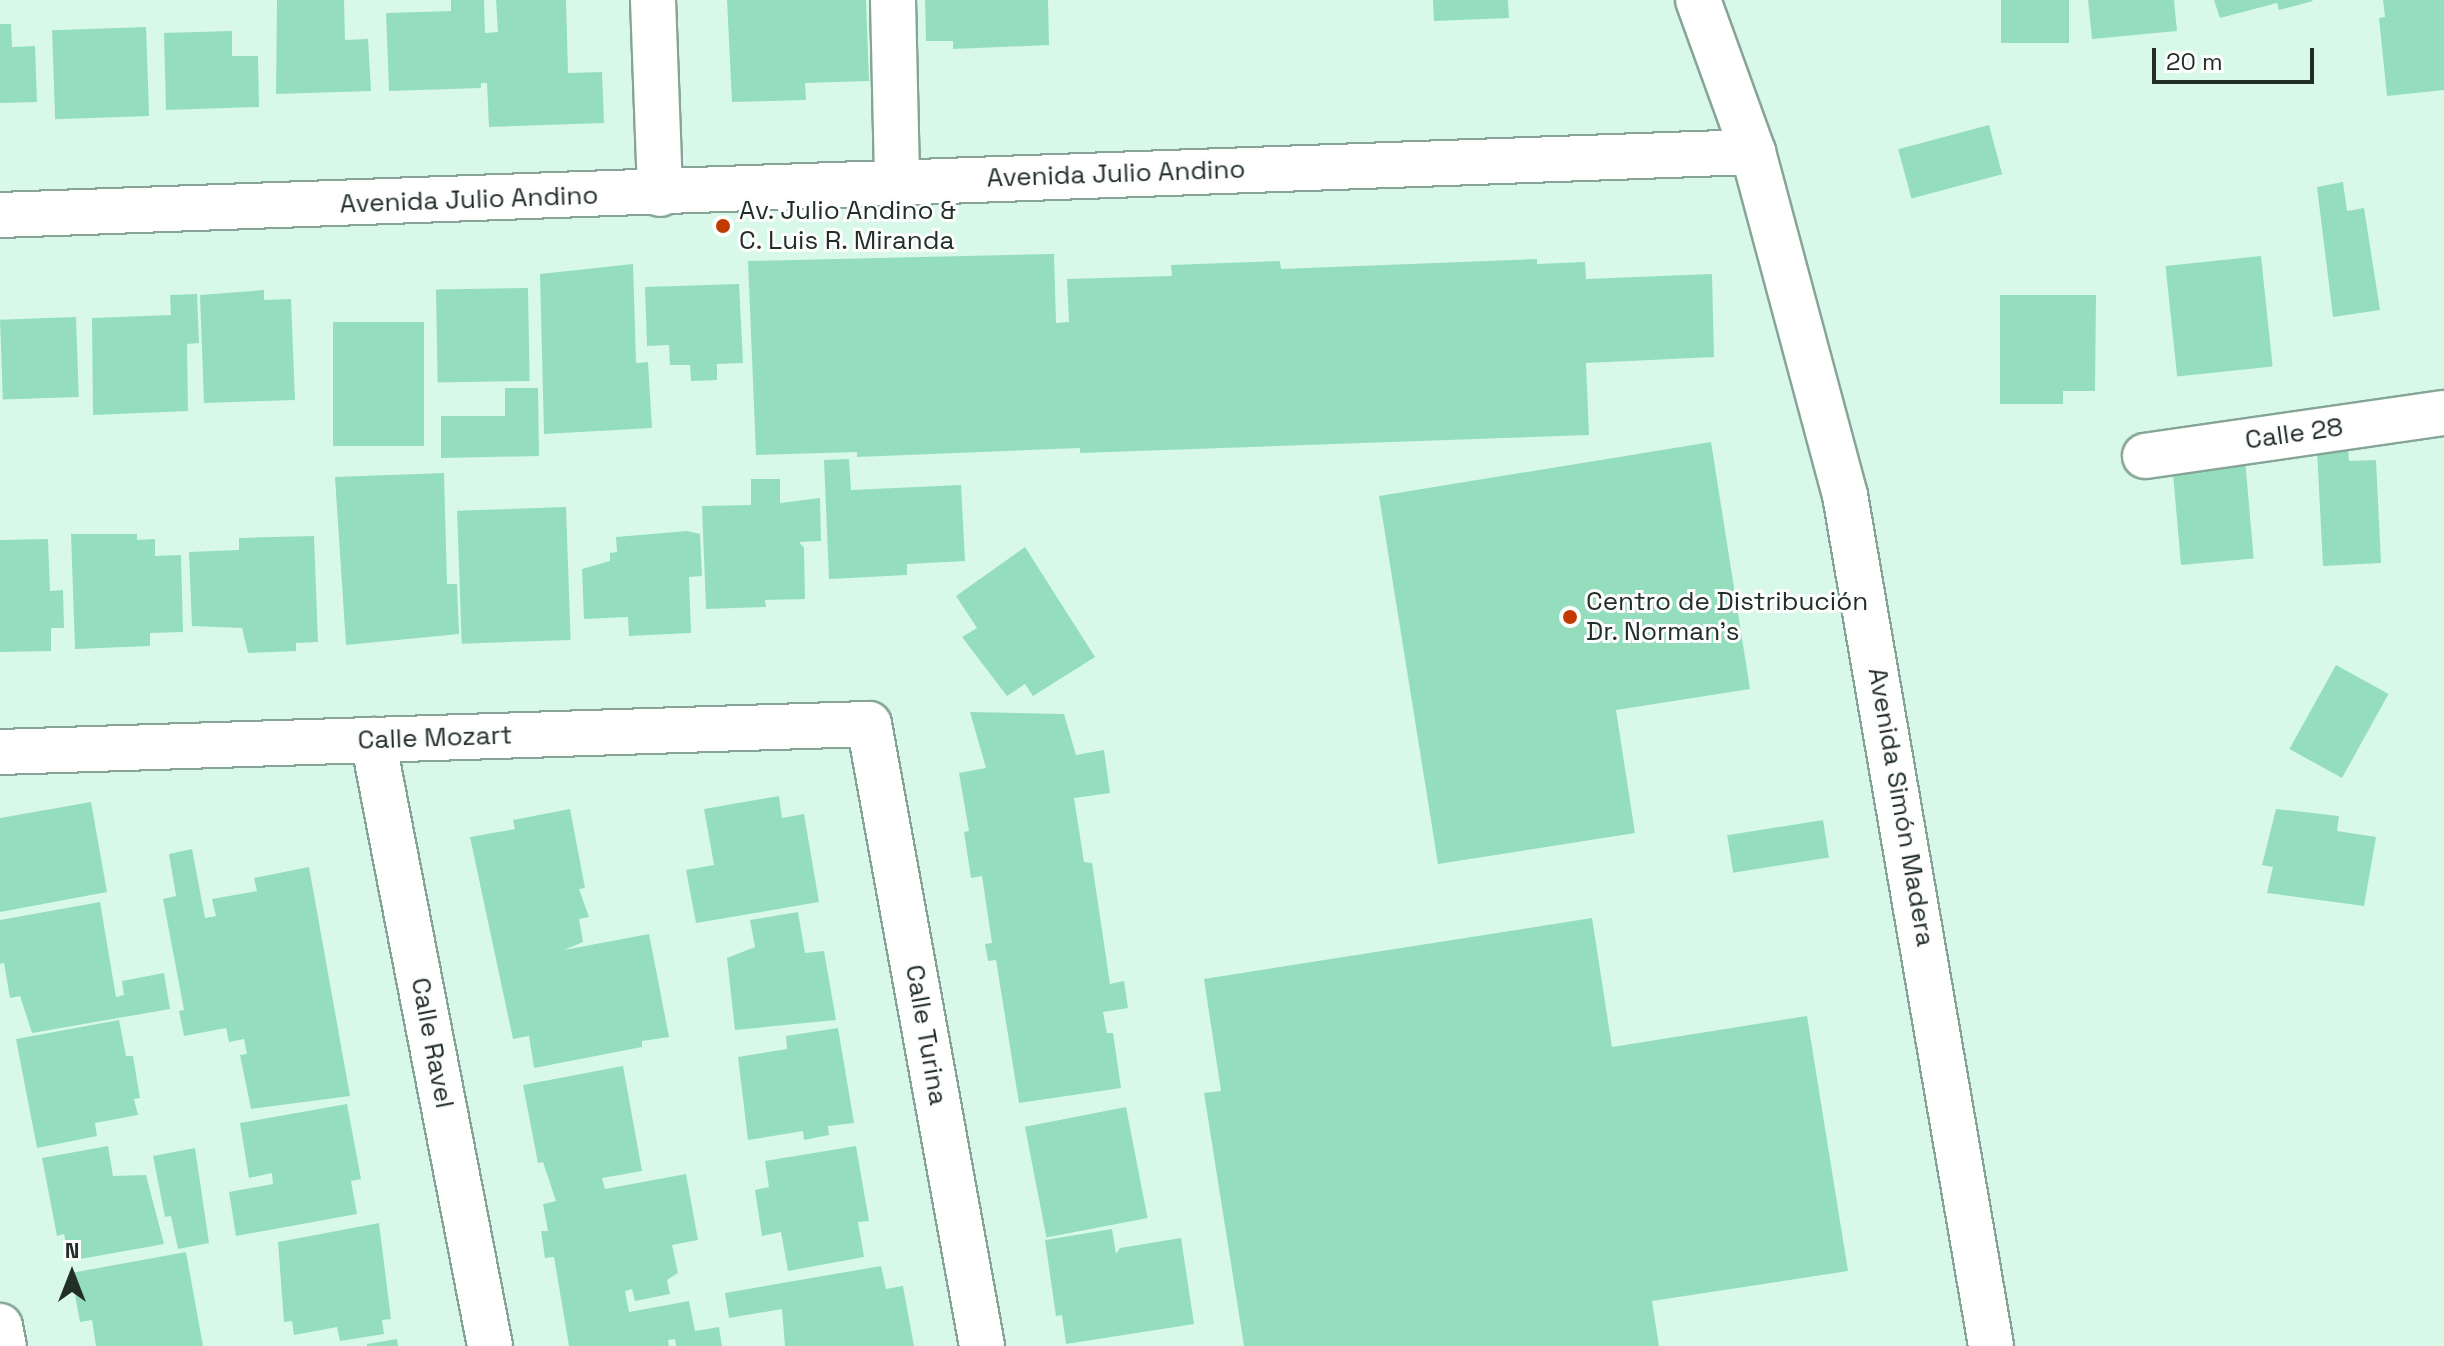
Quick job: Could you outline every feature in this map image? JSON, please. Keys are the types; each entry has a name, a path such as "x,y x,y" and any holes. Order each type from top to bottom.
{"street":[{"path":"653,0 660,194"},
{"path":"893,0 897,182"},
{"name":"Avenida Simón Madera","path":"1698,0 1753,152 1845,495 1991,1346"},
{"name":"Avenida Julio Andino","path":"0,215 660,194 897,182 1753,152"},
{"name":"Calle 28","path":"2145,456 2444,413"},
{"name":"Calle Mozart","path":"0,752 869,724"},
{"name":"Calle Turina","path":"869,724 982,1346"},
{"name":"Calle Ravel","path":"373,740 490,1346"},
{"path":"0,1326 4,1346"}],"building":[{"path":"277,0 344,0 345,40 368,39 371,91 276,94"},
{"path":"451,0 484,0 485,33 498,32 496,0 566,0 568,73 602,72 604,123 489,127 487,83 481,83 481,88 389,91 386,13 451,11"},
{"path":"727,0 866,0 869,81 805,83 806,100 732,102"},
{"path":"925,0 1048,0 1049,45 953,49 953,41 926,41"},
{"path":"1433,0 1508,0 1509,18 1434,21"},
{"path":"2001,0 2069,0 2069,43 2001,43"},
{"path":"2088,0 2174,0 2177,31 2092,39"},
{"path":"2214,0 2313,1 2279,10 2277,3 2220,18"},
{"path":"2383,0 2444,0 2444,90 2387,96 2379,18 2385,17"},
{"path":"0,24 11,24 12,47 35,46 37,102 0,103"},
{"path":"146,27 149,116 55,119 52,30"},
{"path":"232,31 232,56 258,56 259,107 166,110 164,33"},
{"path":"1989,125 2002,174 1911,199 1898,149"},
{"path":"2343,182 2347,211 2364,208 2380,310 2333,317 2317,187"},
{"path":"1054,254 1056,323 1069,322 1067,279 1172,276 1171,265 1280,261 1281,269 1537,259 1537,264 1585,262 1586,279 1712,274 1714,357 1586,363 1589,435 1080,453 1080,448 857,457 857,452 756,455 748,261"},
{"path":"2261,256 2273,366 2177,376 2166,266"},
{"path":"633,264 636,363 648,362 652,428 544,434 540,274"},
{"path":"739,284 743,363 717,364 717,380 691,381 690,365 670,365 669,345 647,346 645,287"},
{"path":"528,288 530,381 438,383 436,290"},
{"path":"264,290 264,300 291,299 295,400 204,403 200,295"},
{"path":"197,294 199,343 187,344 188,411 93,415 92,318 171,315 170,295"},
{"path":"2000,295 2096,295 2095,391 2063,391 2063,404 2000,404"},
{"path":"76,317 79,397 3,400 0,320"},
{"path":"333,322 424,322 424,446 333,446"},
{"path":"505,388 538,388 539,456 441,458 441,416 505,416"},
{"name":"Centro de Distribución Dr. Norman's","path":"1711,442 1750,689 1616,710 1635,833 1438,864 1379,496"},
{"path":"2348,448 2349,461 2376,460 2381,563 2323,566 2317,450"},
{"path":"849,459 851,490 961,485 965,561 907,564 907,575 829,579 824,460"},
{"path":"2245,459 2254,559 2181,565 2172,465"},
{"path":"444,473 447,584 457,584 459,634 346,645 335,477"},
{"path":"751,479 780,479 780,503 820,498 821,541 799,542 804,548 805,599 765,600 766,607 706,609 702,506 751,505"},
{"path":"566,507 571,640 462,644 457,511"},
{"path":"687,531 700,534 702,576 689,577 691,633 629,636 628,617 584,619 582,569 610,561 610,553 617,552 616,537"},
{"path":"71,534 137,534 137,540 155,539 155,556 181,555 183,632 150,633 150,646 75,649"},
{"path":"314,536 318,642 296,643 296,651 248,653 242,628 192,626 189,552 239,550 239,538"},
{"path":"48,539 50,591 63,590 64,628 51,628 51,651 0,652 0,540"},
{"path":"1025,547 1095,657 1033,696 1025,684 1007,696 962,637 977,628 956,596"},
{"path":"2336,665 2388,694 2342,778 2289,749"},
{"path":"970,712 1064,714 1076,755 1104,750 1110,793 1074,798 1084,862 1092,863 1110,984 1124,981 1128,1008 1103,1012 1107,1033 1113,1033 1121,1088 1019,1103 996,960 988,961 985,944 992,943 982,876 971,878 964,832 969,831 959,773 986,768"},
{"path":"779,796 782,818 804,814 819,902 696,923 686,870 714,865 704,809"},
{"path":"91,802 107,892 0,912 0,818"},
{"path":"570,809 585,888 579,889 589,917 579,919 583,942 564,950 649,934 669,1037 642,1041 642,1047 534,1068 529,1036 513,1039 470,837 515,829 513,820"},
{"path":"2276,809 2339,816 2337,831 2376,837 2364,906 2267,893 2273,867 2262,865"},
{"path":"1823,820 1829,858 1733,873 1727,835"},
{"path":"192,849 205,918 216,916 212,899 257,891 254,878 309,867 350,1096 251,1109 240,1055 247,1054 244,1039 229,1042 226,1028 184,1036 179,1011 184,1010 163,899 176,896 169,854"},
{"path":"100,902 116,997 124,995 122,981 164,973 170,1009 32,1033 20,996 10,998 4,963 0,964 0,920"},
{"path":"798,912 805,953 824,951 836,1020 735,1030 727,958 755,947 750,920"},
{"path":"1592,918 1612,1047 1807,1016 1848,1271 1652,1301 1659,1346 1244,1346 1204,1093 1221,1091 1204,979"},
{"path":"119,1020 126,1056 133,1056 140,1098 134,1099 138,1115 95,1123 97,1136 37,1148 16,1039"},
{"path":"838,1028 854,1123 828,1126 829,1135 804,1140 803,1131 748,1140 738,1057 787,1049 786,1036"},
{"path":"623,1066 642,1171 602,1178 605,1189 686,1174 698,1240 672,1245 678,1273 667,1280 670,1294 635,1301 632,1289 625,1291 629,1312 689,1301 695,1331 719,1327 722,1346 676,1346 675,1339 668,1340 669,1346 569,1346 554,1257 545,1258 541,1231 548,1231 543,1204 556,1201 543,1162 538,1163 523,1085"},
{"path":"347,1104 361,1179 351,1181 357,1214 236,1236 229,1192 273,1184 272,1173 249,1178 240,1123"},
{"path":"1126,1107 1148,1218 1046,1238 1025,1127"},
{"path":"108,1146 113,1176 146,1175 164,1244 69,1261 64,1234 57,1236 42,1158"},
{"path":"856,1146 869,1221 858,1222 864,1257 788,1271 781,1232 762,1236 755,1190 769,1187 765,1161"},
{"path":"195,1148 209,1243 178,1249 171,1216 165,1217 153,1156"},
{"path":"379,1223 391,1319 382,1320 384,1334 340,1341 337,1327 294,1335 292,1321 284,1322 278,1242"},
{"path":"1112,1229 1116,1254 1120,1248 1181,1238 1194,1324 1066,1344 1062,1315 1056,1316 1045,1240"},
{"path":"186,1252 203,1346 96,1346 92,1320 80,1322 71,1273"},
{"path":"881,1266 886,1289 903,1286 914,1346 785,1346 782,1309 729,1318 725,1293"},
{"path":"397,1339 398,1346 367,1346 367,1344"}],"place":[{"name":"Av. Julio Andino & C. Luis R. Miranda","path":"723,226"},
{"name":"Centro de Distribución Dr. Norman's","path":"1570,617"}]}
